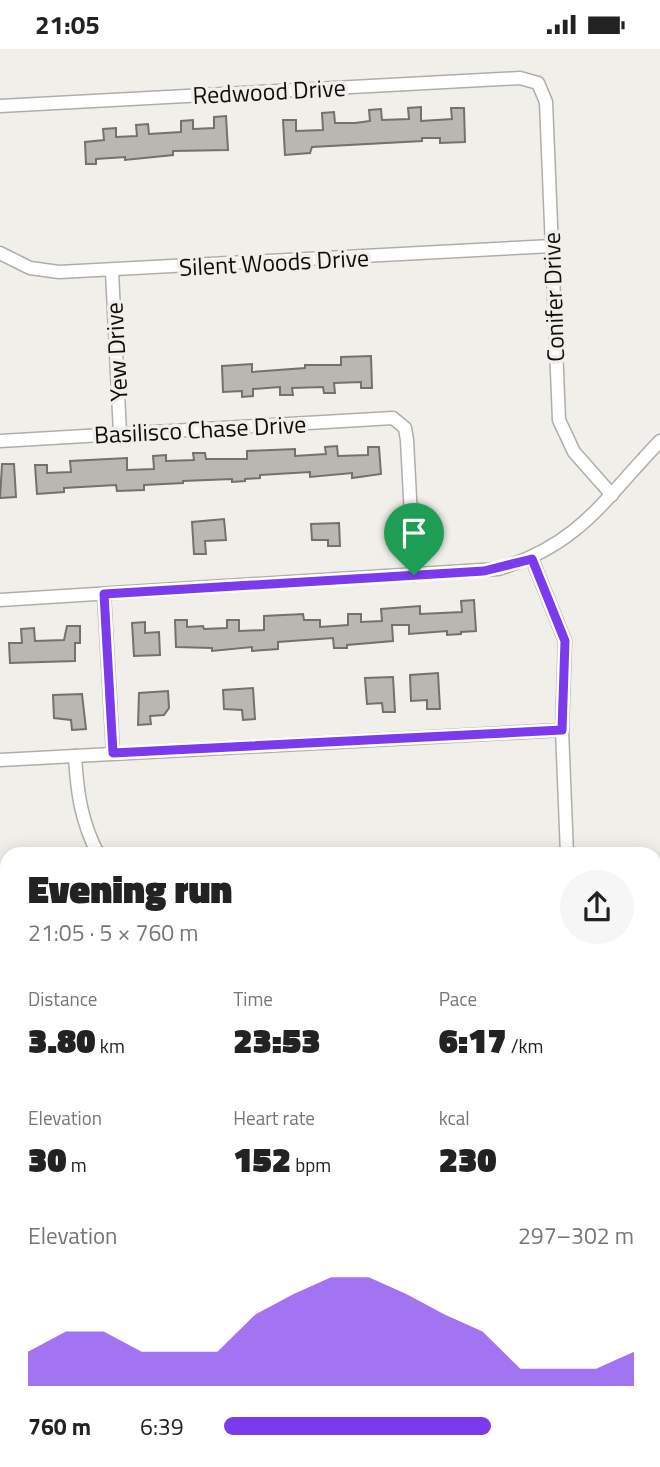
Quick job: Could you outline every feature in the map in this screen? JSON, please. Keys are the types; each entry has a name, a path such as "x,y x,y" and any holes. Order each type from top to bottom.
{"street":[{"name":"Redwood Drive","path":"0,106 520,78 538,83"},
{"name":"Conifer Drive","path":"538,83 544,91 546,102 559,420 574,452 612,495"},
{"name":"Silent Woods Drive","path":"0,253 18,264 45,271 112,271 552,246"},
{"name":"Yew Drive","path":"112,271 120,433"},
{"name":"Basilisco Chase Drive","path":"0,441 385,418 399,421 405,428 407,440 414,575"},
{"path":"0,600 498,569 532,559 555,547 612,495 660,441"},
{"path":"532,559 565,641 562,730 566,847"},
{"path":"104,594 113,753"},
{"path":"0,760 562,730"},
{"path":"75,756 78,801 85,829 94,847"}],"building":[{"path":"421,107 421,121 452,119 451,108 464,108 465,142 440,143 440,138 422,138 422,141 312,147 310,153 285,155 283,120 296,120 296,131 323,130 322,113 334,112 335,123 355,123 370,121 369,110 381,109 382,120 409,119 408,108"},
{"path":"226,116 228,150 173,151 173,155 125,160 125,157 96,159 96,164 86,164 85,142 104,140 103,129 116,128 116,137 137,136 136,125 148,124 149,134 181,132 181,121 193,120 193,129 214,128 214,117"},
{"path":"371,356 372,388 361,388 361,382 334,383 335,393 324,393 323,387 292,388 293,395 280,395 280,387 253,389 253,396 242,397 242,391 223,392 222,366 252,364 252,372 305,368 305,365 341,365 341,357"},
{"path":"337,446 338,456 368,455 368,447 379,447 381,474 352,478 352,473 310,477 310,472 260,475 260,478 245,481 232,482 232,479 144,485 144,490 117,491 116,485 64,488 64,492 37,494 35,465 47,465 47,473 71,472 70,461 127,458 127,470 154,469 153,456 166,455 166,461 194,460 193,453 205,453 206,459 247,459 247,451 295,449 295,456 326,454 325,447"},
{"path":"2,464 14,464 16,497 0,498"},
{"path":"224,519 226,540 205,541 206,554 194,554 192,522"},
{"path":"339,523 340,546 328,546 328,540 312,540 311,524"},
{"path":"474,600 476,631 461,634 447,635 447,631 409,634 409,625 392,625 393,641 347,645 347,648 334,648 333,638 278,642 278,649 252,651 252,647 212,651 212,648 176,647 175,620 187,620 187,627 203,626 204,629 227,628 227,620 239,620 239,631 264,630 264,616 303,614 304,620 320,620 320,627 348,625 348,614 361,614 361,622 382,621 381,609 420,606 420,614 462,612 461,601"},
{"path":"145,622 145,633 159,632 160,655 134,656 132,623"},
{"path":"67,626 80,626 80,643 75,643 75,661 10,663 9,643 22,643 21,629 34,628 35,641 64,640"},
{"path":"438,673 440,709 427,709 427,700 411,701 410,675"},
{"path":"393,677 395,712 383,712 382,703 367,704 365,678"},
{"path":"253,688 255,719 243,720 242,710 224,709 223,690"},
{"path":"168,691 169,708 164,715 150,716 151,724 138,725 139,693"},
{"path":"82,694 86,729 72,730 71,720 54,718 53,695"}],"route":[{"path":"532,559 565,641 562,730 113,753 104,594 414,575 484,571 532,559"}]}
